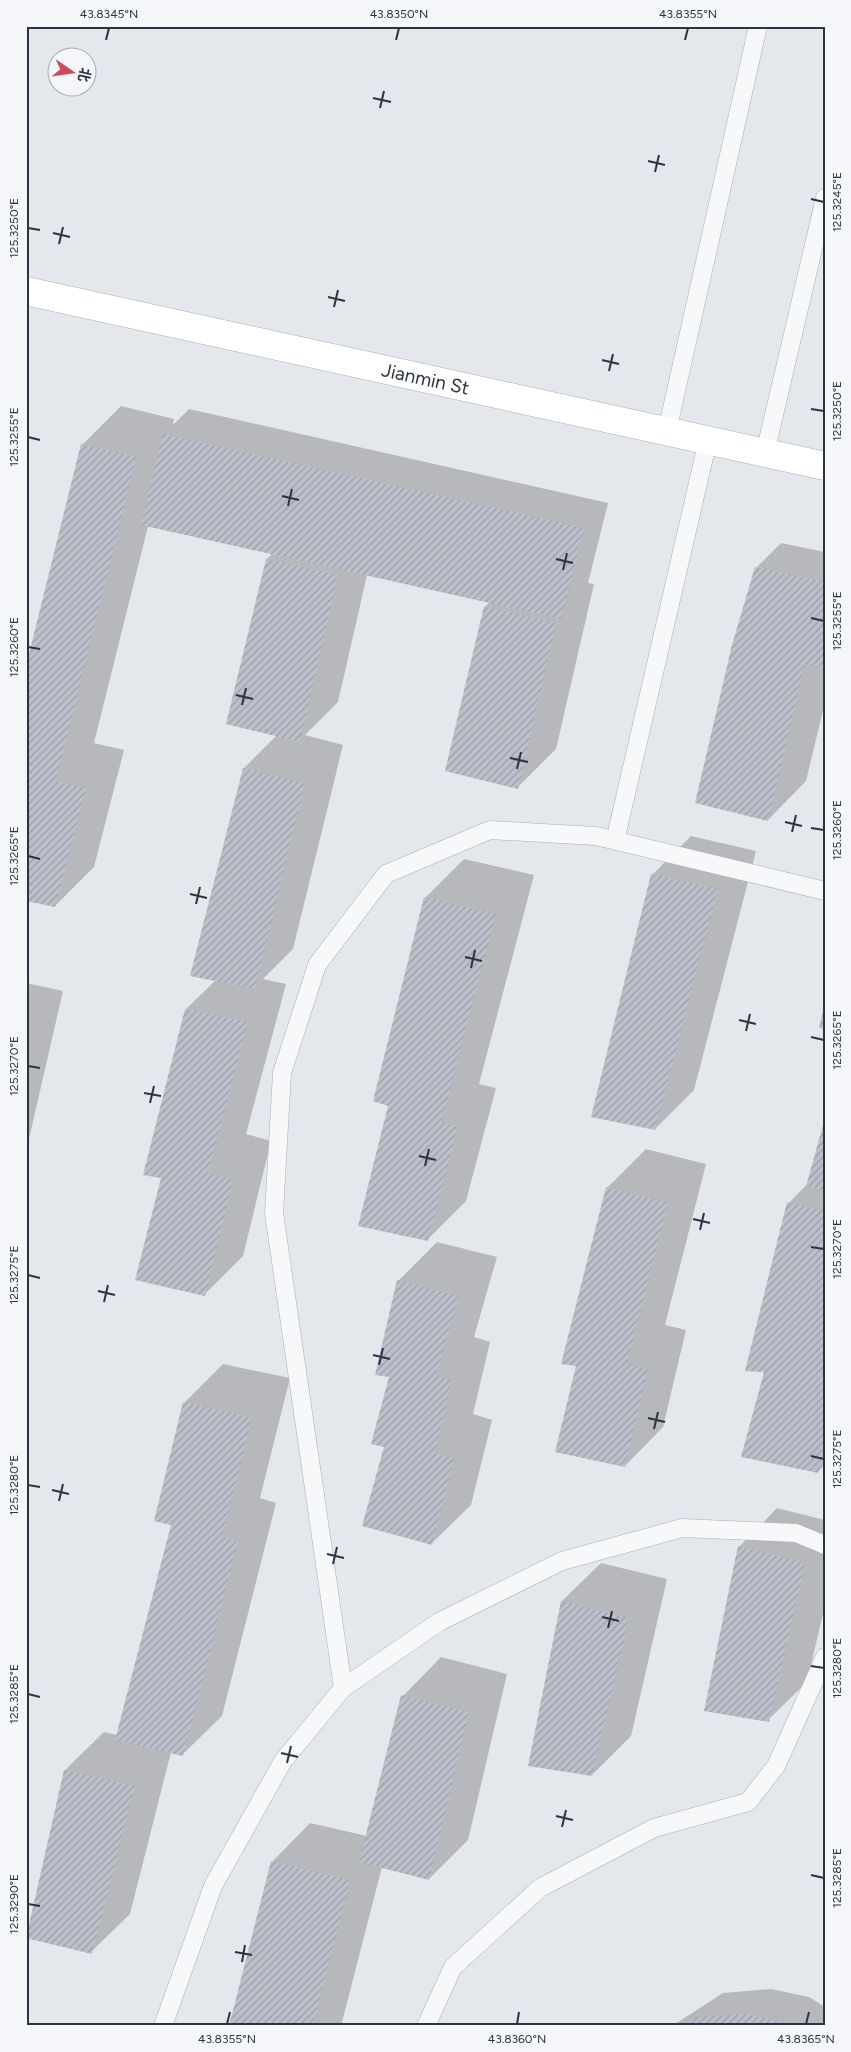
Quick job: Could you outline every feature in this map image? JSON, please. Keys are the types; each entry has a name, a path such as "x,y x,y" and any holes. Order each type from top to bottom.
{"street":[{"name":"Jianmin St","path":"27,295 825,466"}],"lane":[{"path":"667,431 758,26"},
{"path":"765,453 825,198"},
{"path":"615,840 708,440"},
{"path":"343,1688 274,1213 282,1073 317,965 386,874 490,830 596,836 825,891"},
{"path":"162,2026 213,1886 283,1761 343,1688 439,1622 562,1561 682,1528 796,1533 825,1544"},
{"path":"426,2026 453,1967 540,1888 654,1828 748,1802 776,1766 825,1657"}],"building":[{"path":"163,434 584,528 561,619 141,525"},
{"path":"81,444 136,457 56,781 86,788 55,907 26,901 26,666"},
{"path":"266,559 338,575 300,742 226,724"},
{"path":"755,567 825,582 825,669 805,664 768,821 695,803 732,645"},
{"path":"484,606 556,623 518,789 445,771"},
{"path":"243,768 305,783 255,989 190,976"},
{"path":"651,874 718,889 655,1130 591,1117"},
{"path":"424,897 496,914 441,1122 458,1127 428,1241 358,1226 388,1106 373,1101"},
{"path":"825,1007 825,1029 819,1028"},
{"path":"185,1009 248,1022 208,1173 233,1179 205,1296 135,1280 161,1178 143,1175"},
{"path":"825,1122 825,1190 806,1186"},
{"path":"606,1187 668,1203 627,1364 648,1369 625,1467 555,1452 576,1366 561,1364"},
{"path":"787,1202 825,1211 825,1357 820,1378 825,1379 825,1444 818,1473 741,1457 764,1372 745,1371"},
{"path":"397,1280 459,1296 436,1376 452,1380 435,1453 454,1458 432,1545 362,1526 384,1447 371,1444 389,1377 375,1375"},
{"path":"183,1402 252,1417 222,1537 238,1542 183,1756 115,1740 171,1525 154,1521"},
{"path":"738,1546 805,1563 769,1722 704,1711"},
{"path":"561,1601 629,1618 592,1776 528,1766"},
{"path":"401,1695 469,1712 429,1880 359,1862"},
{"path":"64,1770 135,1786 92,1954 26,1938"},
{"path":"271,1861 350,1880 313,2026 229,2026"},
{"path":"745,2014 783,2022 790,2026 683,2026 697,2017"}]}
